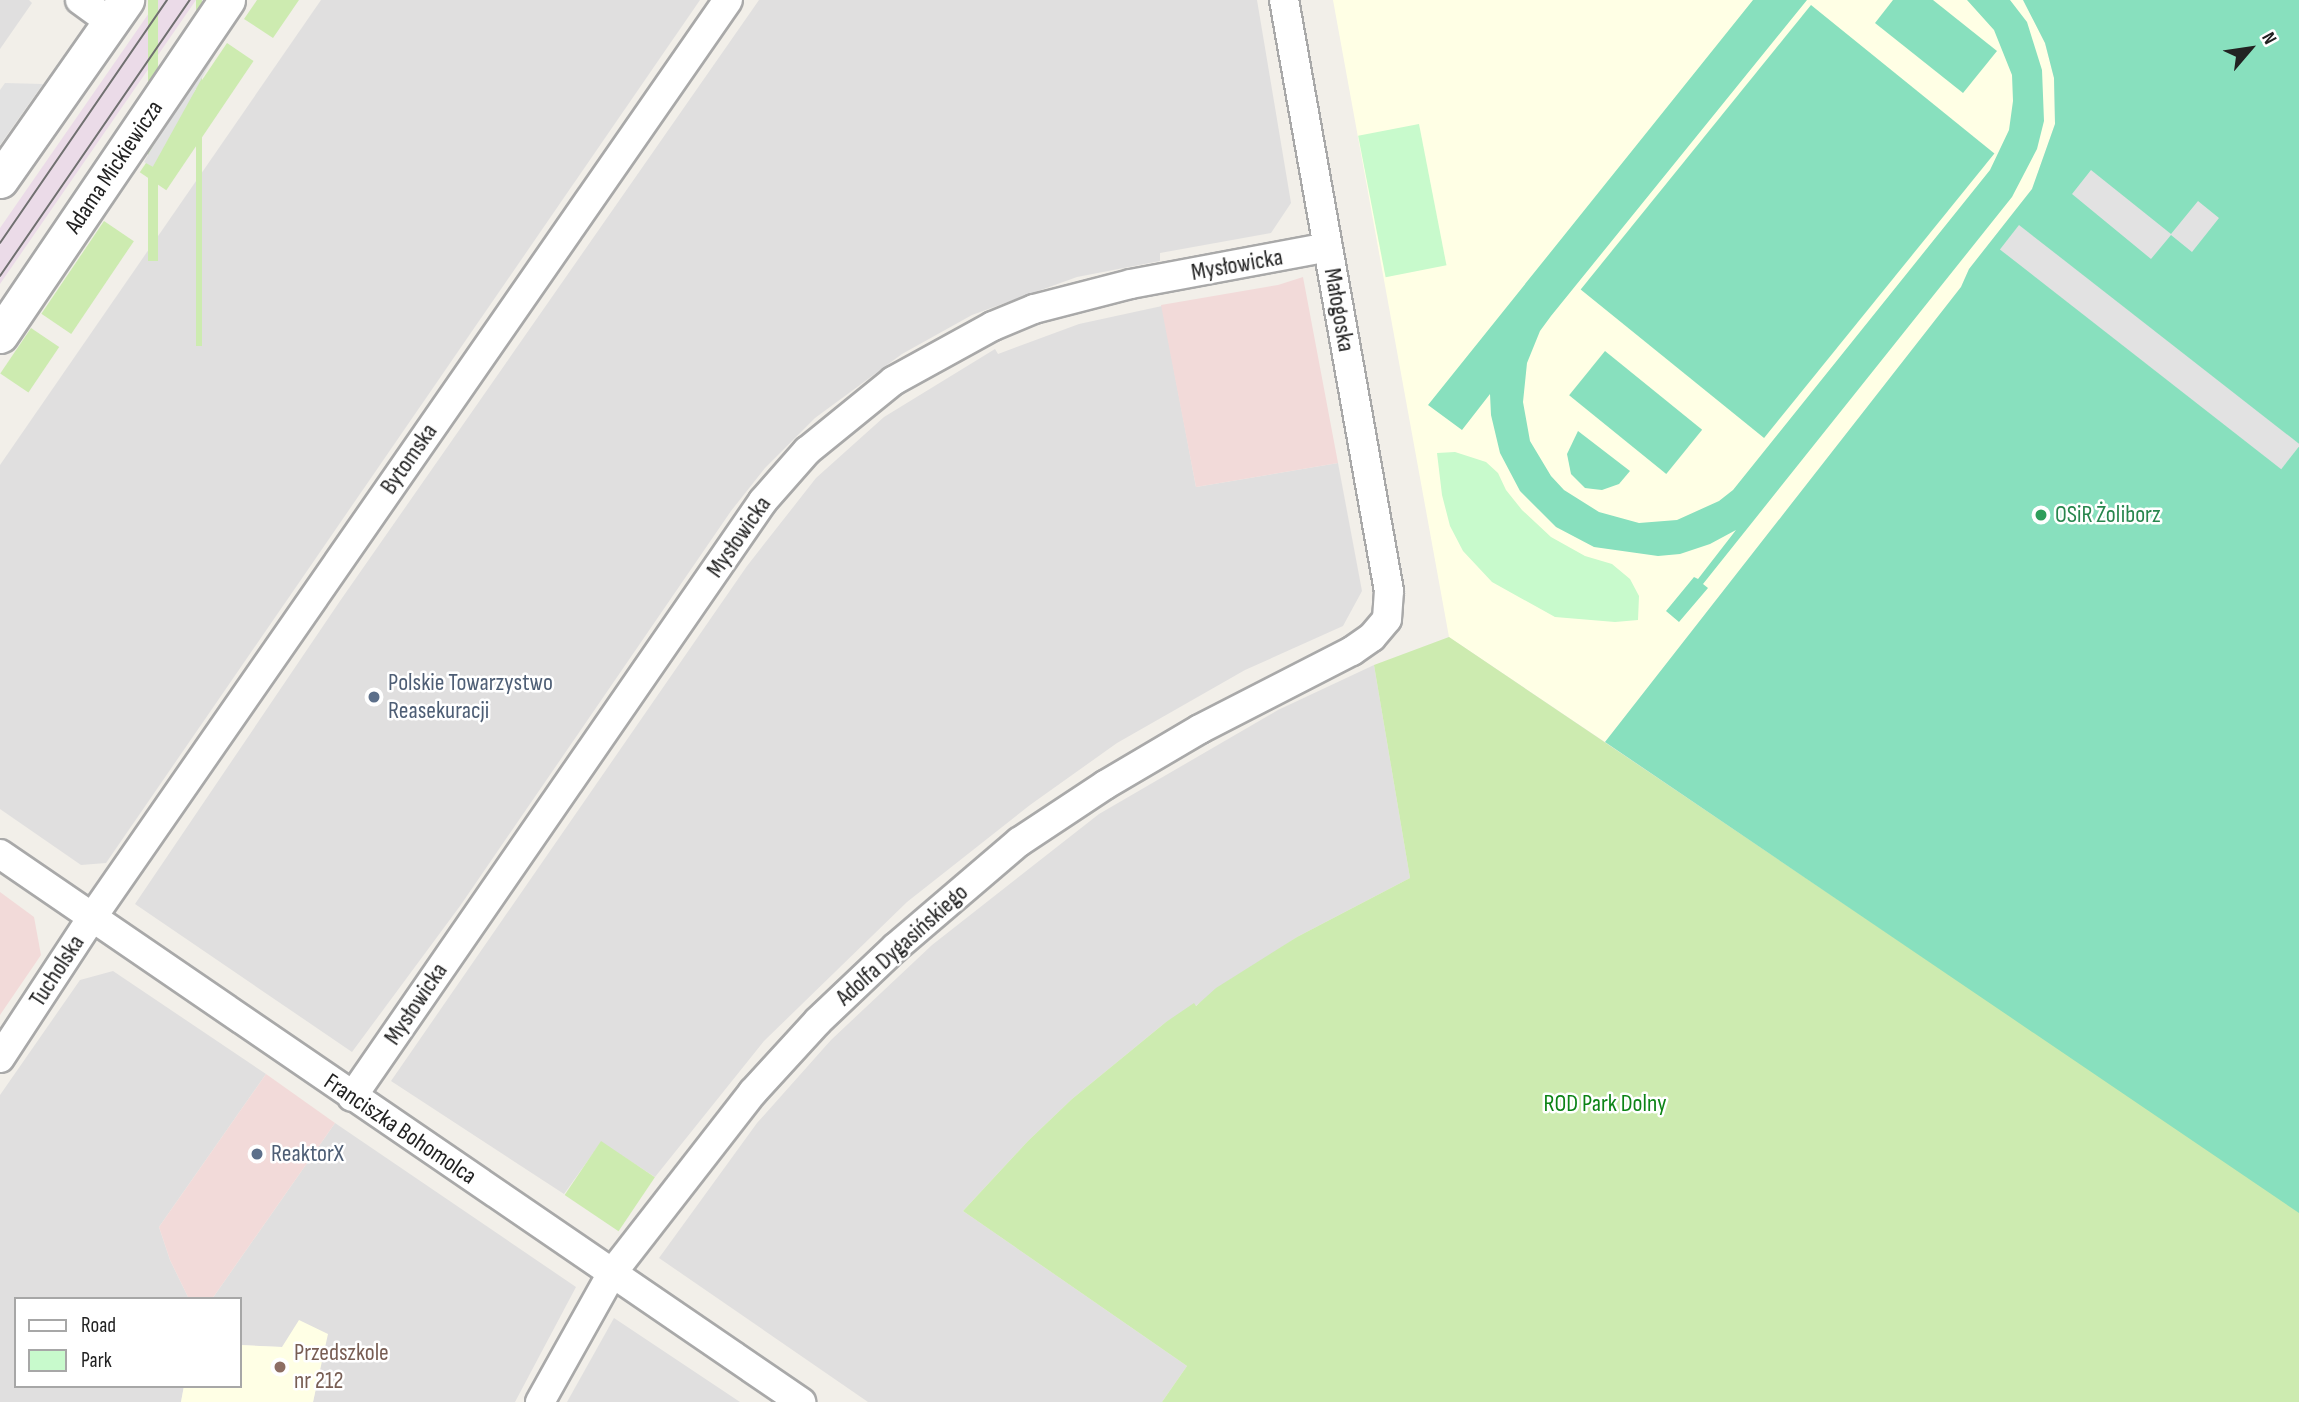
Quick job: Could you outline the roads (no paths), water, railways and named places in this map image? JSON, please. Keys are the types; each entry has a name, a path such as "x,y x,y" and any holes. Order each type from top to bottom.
{"street":[{"path":"0,180 118,11 80,0"},
{"name":"Adama Mickiewicza","path":"0,335 227,0"},
{"name":"Bytomska","path":"91,919 728,0"},
{"name":"Małogoska","path":"1284,0 1389,591 1387,619"},
{"name":"Mysłowicka","path":"352,1097 763,501 807,452 892,381 993,326 1034,309 1131,285 1328,247"},
{"name":"Adolfa Dygasińskiego","path":"540,1402 612,1273 753,1092 818,1021 958,892 1019,842 1105,785 1200,729 1352,651 1372,637 1387,619"},
{"name":"Franciszka Bohomolca","path":"0,854 91,919 612,1273 766,1392 801,1402"},
{"name":"Tucholska","path":"0,1058 91,919"}],"tram line":[{"path":"0,243 167,0"},
{"path":"0,276 190,0"}],"place":[{"name":"OSiR Żoliborz","path":"2041,515"},
{"name":"Polskie Towarzystwo Reasekuracji","path":"374,697"},
{"name":"ReaktorX","path":"257,1154"},
{"name":"Przedszkole nr 212","path":"280,1367"}],"park label":[{"name":"ROD Park Dolny","path":"1605,1104"}]}
